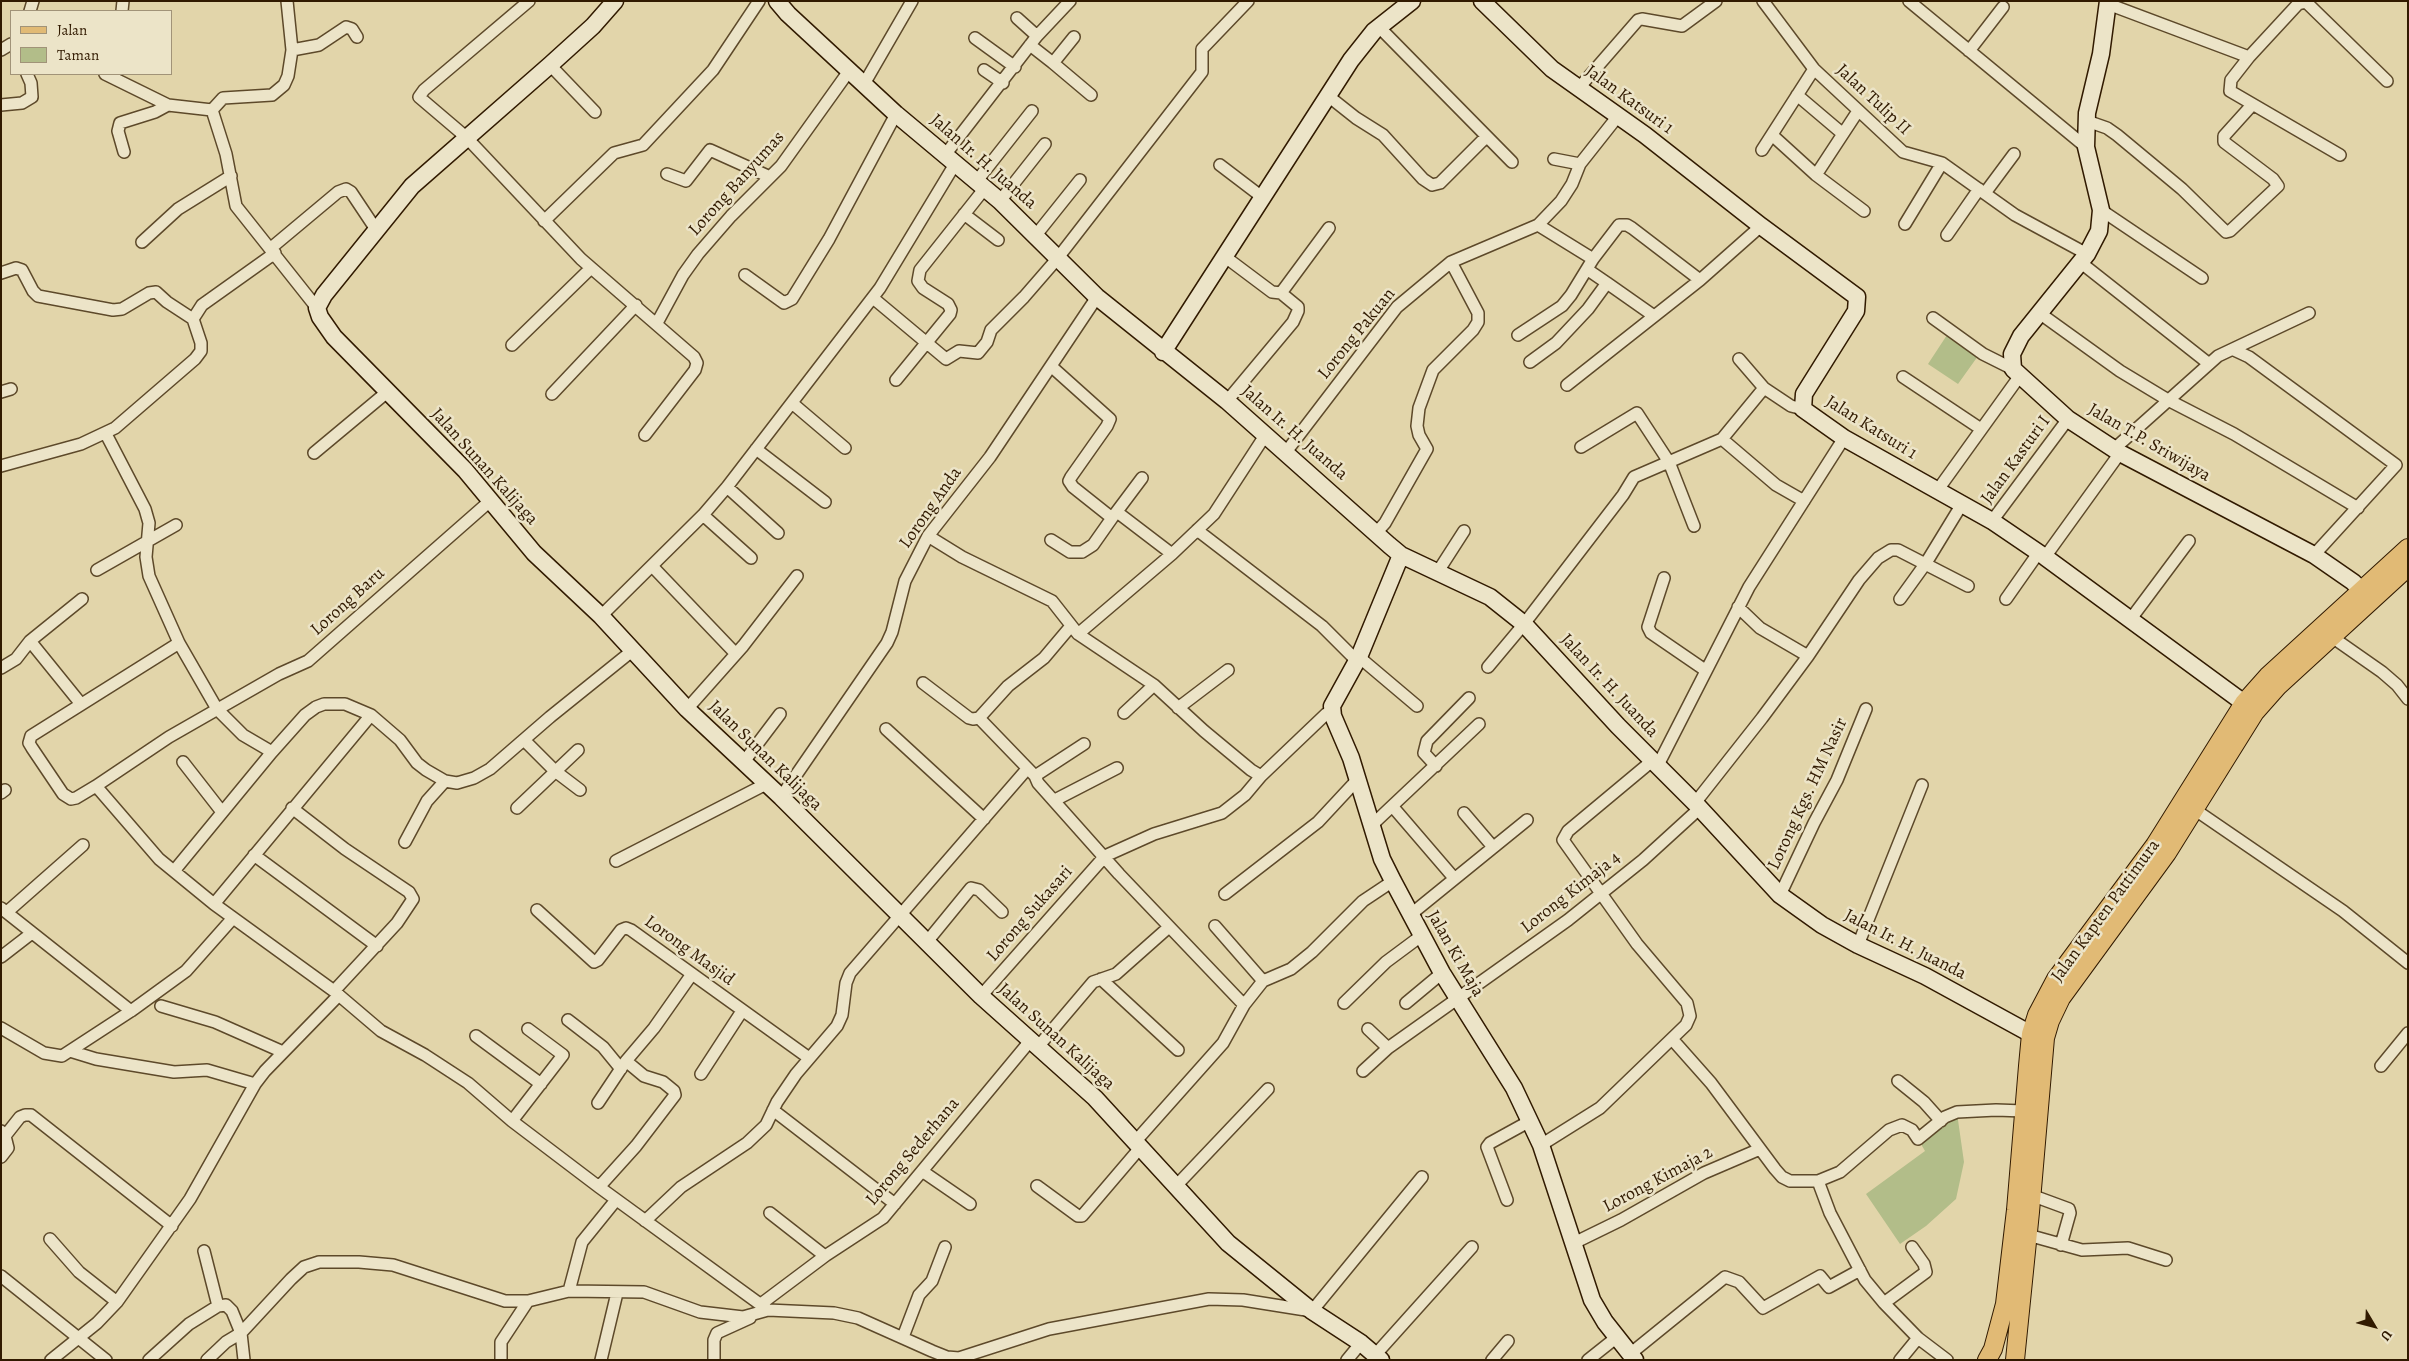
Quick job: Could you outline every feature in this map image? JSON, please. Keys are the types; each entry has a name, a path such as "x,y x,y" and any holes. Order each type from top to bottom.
{"main road":[{"name":"Jalan Kapten Pattimura","path":"2015,1360 2028,1235 2024,1111 2038,1036 2050,1021 2061,998 2166,854 2255,712 2278,686 2332,637 2408,548"},
{"name":"Jalan Kapten Pattimura","path":"1987,1360 2005,1304 2026,1206 2038,1036 2037,1015 2056,979 2154,845 2244,703 2268,676 2366,595 2408,567"}],"street":[{"path":"108,75 124,79 168,105 212,110 219,101 228,96 261,97 276,93 288,76 292,50 286,1"},
{"path":"529,1 424,90 419,97 466,137 544,221 591,268 657,323 694,357 698,363 695,370 645,436"},
{"path":"317,308 324,295 412,186 593,26 615,1"},
{"path":"544,221 614,153 643,145 713,70 759,1"},
{"name":"Jalan Ir. H. Juanda","path":"777,1 896,114 1000,201 1097,298 1227,401 1401,555 1490,597 1524,624 1655,764 1698,805 1780,895 1822,925 1858,945 1925,976 2038,1036"},
{"path":"864,84 912,1"},
{"path":"601,616 703,515 727,487 873,298 950,159 1034,41 1070,1"},
{"name":"Jalan Katsuri 1","path":"1482,1 1552,69 1646,135 1761,226 1857,297 1856,311 1804,394 1803,409 1844,438 1992,521 2042,554 2244,703"},
{"path":"1578,89 1638,20 1642,18 1682,26 1716,1"},
{"name":"Jalan Tulip II","path":"1763,1 1814,69 1903,152 1942,163 2015,215 2083,258 2208,363"},
{"path":"1909,1 2086,147"},
{"path":"1163,352 1351,60 1379,27 1408,2"},
{"path":"2340,155 2292,125 2252,105 2230,91 2231,80 2249,57 2298,4 2306,2 2387,81"},
{"path":"873,298 927,341 946,359 959,351 978,353 987,342 991,330 1024,298 1057,259 1202,72 1202,49 1244,3"},
{"path":"1937,491 1981,429 2016,373 2012,354 2015,346 2038,312 2083,258 2100,231 2101,210 2086,147 2090,97 2101,54 2108,3 2249,57"},
{"path":"1969,51 2003,7"},
{"path":"1017,18 1053,63 1091,95"},
{"path":"292,50 319,45 346,27 352,29 357,37"},
{"path":"1379,27 1512,162"},
{"path":"1053,63 1074,37"},
{"path":"975,38 1015,67"},
{"path":"550,65 595,112"},
{"path":"1762,150 1814,69"},
{"path":"984,70 1003,83"},
{"name":"Lorong Banyumas","path":"657,323 683,275 698,254 793,150 849,71"},
{"path":"1,105 22,103 32,97 28,75"},
{"path":"1328,95 1356,118 1383,135 1423,179 1432,185 1440,183 1486,137"},
{"path":"1797,95 1843,134"},
{"path":"124,152 118,131 120,122 156,112 168,105"},
{"path":"2087,121 2107,128 2117,135 2182,189 2226,232 2230,231 2278,186 2273,179 2224,142 2224,136 2252,105"},
{"name":"Jalan Sunan Kalijaga","path":"212,110 231,176 236,206 317,308 334,337 386,392 465,470 534,553 601,616 687,709 781,797 899,917 981,996 1094,1098 1228,1243 1312,1311 1379,1357"},
{"path":"896,380 950,314 951,307 923,288 918,281 918,275 964,214 981,185 1032,111"},
{"path":"1816,175 1858,111"},
{"path":"745,275 784,303 792,299 829,239 896,114"},
{"name":"Lorong Pakuan","path":"1286,452 1393,312 1451,262 1538,225 1561,201 1572,184 1580,164 1618,116"},
{"path":"1772,135 1816,175 1864,211"},
{"path":"1000,201 1045,144"},
{"path":"667,174 686,181 710,150 770,177"},
{"path":"1947,236 2014,154"},
{"path":"1554,159 1580,164"},
{"path":"1905,224 1942,163"},
{"path":"1220,166 1262,197"},
{"path":"142,242 178,208 231,176"},
{"path":"1036,235 1080,180"},
{"path":"192,319 202,305 273,251 342,189 351,192 377,231"},
{"path":"2101,210 2202,278"},
{"path":"964,214 998,240"},
{"path":"1538,225 1591,264 1607,283 1654,316"},
{"path":"1518,335 1562,306 1571,296 1615,228 1627,225 1700,280"},
{"path":"1566,385 1700,280 1761,226"},
{"path":"1281,293 1329,228"},
{"path":"1224,256 1272,292 1281,293 1298,307 1297,316 1227,401"},
{"path":"1376,533 1385,523 1427,449 1419,435 1417,426 1419,408 1433,370 1473,330 1478,322 1478,313 1451,262"},
{"path":"1,273 16,268 22,270 33,291 38,296 113,310 122,309 149,293 156,292 166,302 192,319 201,343 201,351 195,359 106,434 81,444 1,466"},
{"path":"512,345 591,268"},
{"path":"1530,362 1556,343 1588,309 1607,283"},
{"name":"Lorong Anda","path":"781,797 887,644 892,632 905,580 928,536 990,457 1097,298"},
{"path":"552,394 636,305"},
{"path":"2038,312 2120,371 2168,400 2234,434 2358,508"},
{"path":"2006,599 2042,554 2117,451 2168,400 2208,363 2309,313"},
{"path":"1933,318 1983,354 2016,373"},
{"path":"2234,350 2250,357 2395,463 2395,469 2314,555"},
{"path":"1739,359 1764,388 1791,406 1803,409"},
{"path":"1052,367 1110,419 1108,426 1069,481 1073,487 1172,554"},
{"name":"Jalan T.P. Sriwijaya","path":"2016,373 2068,419 2117,451 2314,555 2366,595"},
{"path":"1903,376 1981,429"},
{"path":"1488,667 1524,624 1623,494 1629,482 1647,470 1722,439 1764,388"},
{"path":"314,453 386,392"},
{"path":"792,403 845,448"},
{"path":"1581,447 1637,413 1669,462 1694,526"},
{"name":"Jalan Kasturi I","path":"1992,521 2068,419"},
{"path":"106,434 145,509 149,523 146,556 149,576 179,643 217,709 244,734 272,752"},
{"path":"923,683 969,718 973,720 979,718 1008,686 1044,658 1074,630 1172,554 1198,530 1214,514 1266,434"},
{"path":"1541,1145 1600,1108 1686,1025 1690,1010 1638,944 1566,844 1564,837 1655,764 1753,579 1844,438"},
{"path":"1722,439 1776,484 1804,501"},
{"path":"756,449 824,502"},
{"path":"1051,540 1070,552 1082,552 1093,545 1142,478"},
{"path":"727,487 778,533"},
{"name":"Lorong Baru","path":"81,704 35,733 29,743 67,797 76,798 169,737 217,709 308,661 490,501"},
{"path":"1900,599 1926,563 1962,504"},
{"path":"703,515 751,558"},
{"path":"97,570 176,525"},
{"path":"1198,530 1322,626 1358,659 1417,706"},
{"path":"1437,573 1464,531"},
{"path":"928,536 962,558 1052,601 1065,615 1074,630 1154,686 1251,770 1261,776"},
{"path":"2130,620 2189,540"},
{"name":"Lorong Kimaja 4","path":"1362,1071 1388,1048 1568,920 1643,860 1698,805 1808,656 1859,580 1878,558 1892,550 1898,550 1968,586"},
{"path":"1104,856 1154,834 1213,818 1245,795 1261,776 1332,710 1358,659 1401,555"},
{"path":"652,566 736,654"},
{"path":"687,709 736,654 797,576"},
{"path":"1664,578 1648,627 1651,633 1705,670"},
{"path":"1,668 16,659 30,641 82,599"},
{"path":"1738,607 1760,628 1808,656"},
{"path":"2332,637 2382,672 2397,685 2408,699"},
{"path":"30,641 81,704 179,643"},
{"path":"174,871 272,752 305,715 316,707 324,704 346,704 371,715 400,740 417,762 445,781 457,783 474,778 490,769 632,651"},
{"path":"1178,708 1228,670"},
{"path":"1124,713 1154,686"},
{"path":"1436,766 1424,753 1427,741 1469,698"},
{"name":"Lorong Kgs. HM Nasir","path":"1780,895 1814,823 1837,780 1866,708"},
{"name":"Jalan Ki Maja","path":"1332,710 1358,779 1382,859 1421,936 1457,999 1504,1071 1530,1121 1541,1145 1592,1300 1605,1322 1633,1357"},
{"path":"743,763 780,714"},
{"path":"214,904 371,715"},
{"path":"979,718 1031,772 1038,783 1055,800 1118,874 1244,1005"},
{"path":"1372,825 1479,724"},
{"path":"886,729 984,819"},
{"path":"524,740 555,771 580,790"},
{"path":"645,1221 681,1187 760,1132 809,1058 837,1026 842,1015 846,983 850,973 984,819 1031,772 1084,744"},
{"path":"517,808 578,750"},
{"path":"183,762 222,812"},
{"path":"1055,800 1117,768"},
{"path":"1225,894 1318,822 1358,779"},
{"path":"406,842 427,801 445,781"},
{"path":"616,861 766,784"},
{"path":"1858,945 1922,785"},
{"path":"96,786 159,859 214,904 336,993 381,1032 425,1055 468,1083 512,1121 616,1200 765,1307 834,1313 858,1318 932,1351 948,1357 959,1358 1048,1329 1209,1299 1243,1300 1312,1311 1422,1177"},
{"path":"1393,807 1454,878"},
{"path":"51,1360 97,1323 117,1302 190,1199 255,1084 377,946 412,903 412,896 292,808"},
{"path":"2194,809 2332,903 2408,963"},
{"path":"1464,812 1493,847"},
{"path":"1410,914 1527,820"},
{"path":"83,844 4,910 131,1011"},
{"path":"254,855 377,946"},
{"name":"Lorong Sukasari","path":"981,996 1104,856"},
{"path":"1037,1186 1078,1216 1082,1216 1137,1145 1223,1042 1244,1005 1263,981 1290,969 1312,952 1363,901 1393,882"},
{"path":"926,943 971,888 979,890 1002,912"},
{"name":"Lorong Masjid","path":"538,910 594,962 598,960 621,930 626,928 809,1058"},
{"path":"1,1028 50,1056 57,1057 70,1051 131,1011 186,971 233,918"},
{"path":"1215,926 1263,981"},
{"name":"Lorong Sederhana","path":"714,1360 714,1340 717,1333 756,1316 825,1256 868,1230 895,1204 1034,1044 1085,989 1093,982 1111,978 1169,927"},
{"path":"1,957 32,933"},
{"path":"1344,1002 1386,962 1421,936"},
{"path":"1406,1003 1442,973"},
{"path":"598,1104 623,1065 654,1028 692,974"},
{"path":"1101,979 1178,1050"},
{"path":"161,1006 215,1022 284,1052"},
{"path":"701,1074 742,1011"},
{"path":"568,1020 623,1065 644,1076 663,1082 674,1091 675,1095 636,1146 599,1187"},
{"path":"1368,1029 1388,1048"},
{"path":"512,1121 564,1055 528,1030"},
{"path":"2382,1066 2408,1033"},
{"path":"476,1036 541,1084"},
{"path":"1672,1039 1711,1083 1782,1177 1790,1181 1818,1181 1840,1172 1889,1130 1902,1125 1912,1130 1918,1139 1945,1117 1957,1112 2024,1111"},
{"path":"70,1051 96,1059 174,1072 207,1070 255,1084"},
{"path":"1898,1081 1924,1102 1941,1121"},
{"path":"1175,1187 1268,1089"},
{"path":"773,1110 895,1204"},
{"path":"1,1156 8,1148 3,1134 20,1118 25,1115 31,1115 172,1226"},
{"path":"1507,1200 1487,1147 1490,1143 1530,1121"},
{"name":"Lorong Kimaja 2","path":"1574,1243 1621,1220 1704,1173 1760,1149"},
{"path":"922,1171 970,1204"},
{"path":"1818,1181 1830,1213 1860,1270 1884,1303 1918,1338 1947,1360"},
{"path":"569,1292 582,1242 616,1200"},
{"path":"2026,1206 2069,1209 2070,1213 2061,1245"},
{"path":"770,1213 825,1256"},
{"path":"2028,1235 2082,1250 2128,1248 2166,1260"},
{"path":"50,1239 79,1272 117,1302"},
{"path":"903,1337 919,1295 932,1281 945,1247"},
{"path":"1379,1357 1472,1247"},
{"path":"1884,1303 1926,1272 1924,1264 1912,1247"},
{"path":"204,1251 218,1306"},
{"path":"207,1360 226,1342 241,1333 291,1278 304,1267 319,1262 359,1262 393,1265 504,1301 528,1301 569,1292 644,1292 700,1312 743,1317 756,1316"},
{"path":"1633,1357 1725,1277 1739,1282 1763,1308 1820,1276 1829,1287 1860,1270"},
{"path":"1,1276 79,1336 106,1360"},
{"path":"601,1360 618,1293"},
{"path":"501,1360 501,1342 528,1301"},
{"path":"165,1360 152,1355 189,1324 218,1306 226,1305 241,1333 244,1360"},
{"path":"1588,1360 1617,1337"},
{"path":"1900,1360 1918,1338"},
{"path":"1492,1360 1508,1341"},
{"path":"1347,1360 1361,1343"}],"green space":[{"path":"1947,335 1978,356 1958,384 1928,364"},
{"path":"1957,1113 1964,1162 1956,1199 1926,1226 1900,1244 1866,1194 1925,1151 1918,1139"}]}
